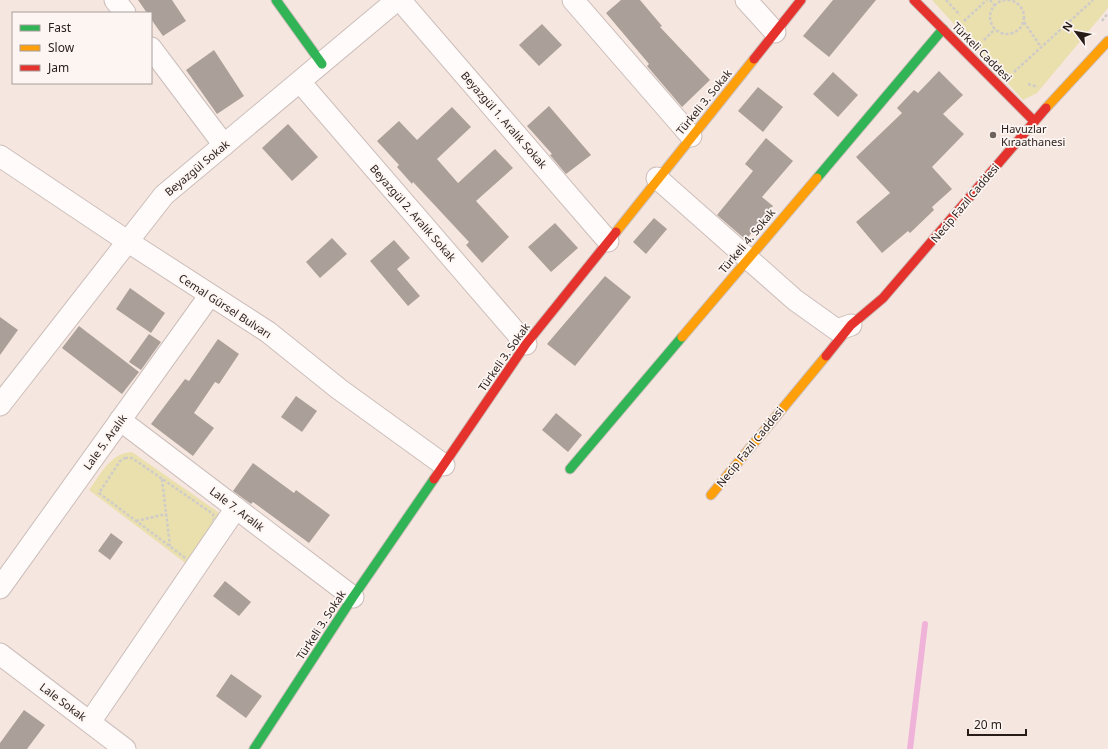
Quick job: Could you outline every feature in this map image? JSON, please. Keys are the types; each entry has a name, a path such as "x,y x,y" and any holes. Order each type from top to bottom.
{"street":[{"path":"115,0 124,12"},
{"path":"276,0 322,64"},
{"name":"Beyazgül Sokak","path":"0,405 126,241 164,195 398,0"},
{"name":"Beyazgül 1. Aralık Sokak","path":"398,0 608,241"},
{"path":"573,0 691,136"},
{"path":"746,0 775,32"},
{"name":"Türkeli 3. Sokak","path":"254,749 353,598 526,344 657,178 801,0"},
{"name":"Türkeli Caddesi","path":"914,0 1034,121"},
{"name":"Türkeli 4. Sokak","path":"570,469 748,258 946,32"},
{"name":"Necip Fazıl Caddesi","path":"711,495 851,325 883,298 1034,121 1108,42"},
{"path":"152,49 224,145"},
{"name":"Beyazgül 2. Aralık Sokak","path":"300,82 526,344"},
{"name":"Cemal Gürsel Bulvarı","path":"0,156 126,241 268,332 339,389 444,465"},
{"path":"657,178 795,300 837,330 851,325"},
{"name":"Lale 5. Aralık","path":"0,588 210,295"},
{"name":"Lale 7. Aralık","path":"120,420 353,598"},
{"path":"90,722 236,508"},
{"name":"Lale Sokak","path":"0,654 125,749"}],"path":[{"path":"946,0 970,25"},
{"path":"946,32 965,20 987,0"},
{"path":"990,0 994,6"},
{"path":"1024,22 1018,30 1009,34 999,32 995,29 990,20 992,10 994,6 1003,0 1013,1 1021,7 1024,12 1024,22 1041,47"},
{"path":"1014,72 1093,0"},
{"path":"1098,25 1108,13"},
{"path":"984,40 995,29"},
{"path":"979,35 989,46"},
{"path":"1009,67 1020,78"},
{"path":"1025,84 1045,88"},
{"path":"126,458 132,458 162,479 213,514 216,522 215,528 192,563 99,493 120,461 126,458"},
{"path":"162,479 170,546"},
{"path":"136,521 166,514"}],"shaded area":[{"path":"932,0 1108,0 1108,8 1037,93 1023,100"},
{"path":"132,452 218,512 221,527 192,568 89,490 102,471 112,460 124,453"}],"building":[{"path":"138,0 172,0 186,21 163,36 152,20 152,12 146,12"},
{"path":"621,0 640,0 662,26 660,27 710,80 682,107 647,66 649,64 606,13"},
{"path":"833,0 876,0 829,57 803,36"},
{"path":"542,24 562,45 539,66 519,45"},
{"path":"214,50 244,96 217,114 186,70"},
{"path":"939,71 963,95 943,114 964,134 932,167 952,189 932,207 934,210 910,233 908,231 882,253 856,222 890,193 856,157 902,113 897,108 914,90 918,93"},
{"path":"833,72 858,95 838,117 813,94"},
{"path":"758,87 783,107 763,132 738,111"},
{"path":"549,106 591,155 566,174 550,155 552,154 527,126"},
{"path":"452,107 471,127 437,159 458,183 495,149 513,168 476,201 509,237 482,263 466,245 469,242 413,182 412,184 397,167 399,165 377,141 399,121 417,140"},
{"path":"288,124 318,157 292,181 262,148"},
{"path":"766,138 793,161 762,197 773,206 746,240 717,215 753,171 745,164"},
{"path":"654,218 667,229 646,254 633,242"},
{"path":"555,223 578,248 551,272 528,247"},
{"path":"332,238 347,254 320,278 306,262"},
{"path":"394,240 410,258 397,269 420,296 408,306 370,261"},
{"path":"605,276 631,297 575,366 547,344"},
{"path":"130,288 165,313 151,333 116,309"},
{"path":"0,317 18,330 0,355"},
{"path":"79,326 139,372 122,394 62,348"},
{"path":"149,334 161,342 141,370 129,362"},
{"path":"218,339 239,354 219,384 215,382 194,413 214,428 193,456 151,424 185,379 189,381"},
{"path":"296,396 317,411 302,432 281,417"},
{"path":"556,413 582,435 568,452 542,430"},
{"path":"253,463 294,493 296,490 330,515 309,543 253,502 251,504 233,491"},
{"path":"111,533 123,542 110,560 98,551"},
{"path":"225,581 251,602 239,616 213,596"},
{"path":"231,674 262,696 246,718 216,696"},
{"path":"24,710 45,725 27,749 0,749 0,743"}],"waterway":[{"path":"910,749 925,624"}],"traffic: fast":[{"path":"276,0 322,64"},
{"path":"817,178 943,29"},
{"path":"570,469 682,337"},
{"path":"254,749 353,597 434,479"}],"traffic: slow":[{"path":"1046,108 1108,41"},
{"path":"616,232 754,59"},
{"path":"682,337 817,178"},
{"path":"711,495 826,356"}],"traffic: jam":[{"path":"754,59 801,0"},
{"path":"914,0 1034,121"},
{"path":"826,356 851,325 883,298 1046,108"},
{"path":"434,479 526,344 616,232"}],"place":[{"name":"Havuzlar Kıraathanesi","path":"993,135"}]}
